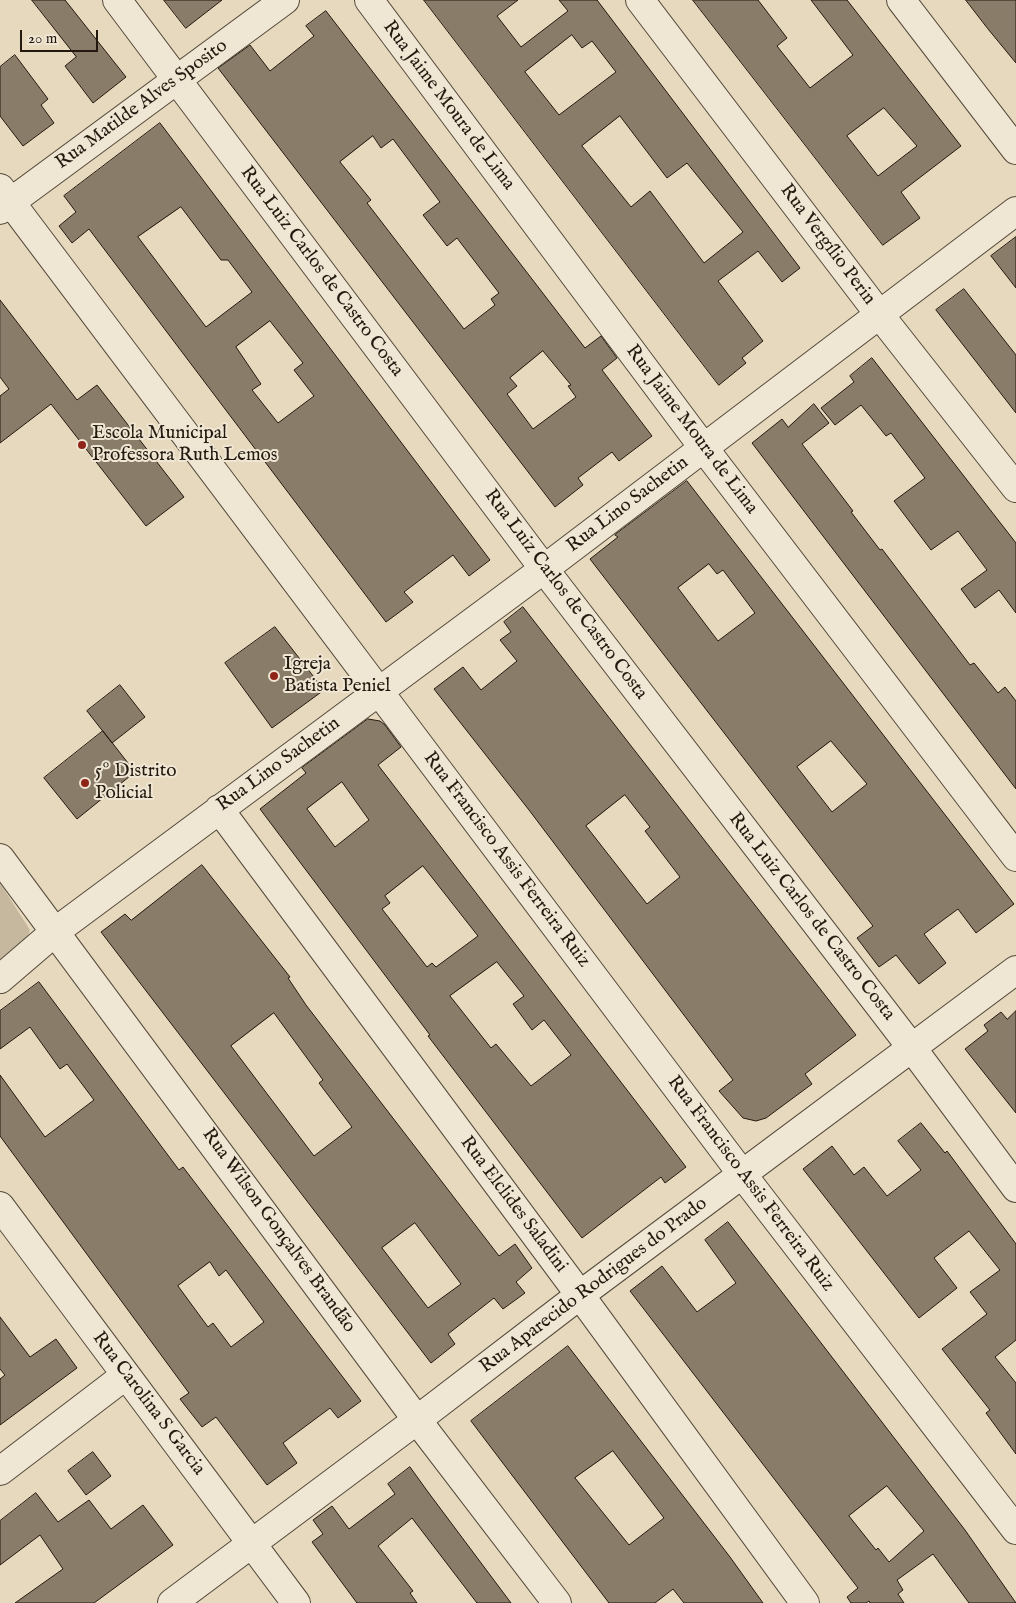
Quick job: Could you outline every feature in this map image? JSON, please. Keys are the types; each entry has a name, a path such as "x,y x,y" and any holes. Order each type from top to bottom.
{"street":[{"name":"Rua Luiz Carlos de Castro Costa","path":"117,0 544,568 912,1048 1016,1188"},
{"name":"Rua Matilde Alves Sposito","path":"3,200 177,79 285,0"},
{"name":"Rua Jaime Moura de Lima","path":"369,0 703,447 1016,857"},
{"name":"Rua Vergílio Perin","path":"640,0 879,314 1016,488"},
{"path":"901,0 1016,150"},
{"name":"Rua Francisco Assis Ferreira Ruiz","path":"3,200 380,692 742,1174 1016,1530"},
{"name":"Rua Lino Sachetin","path":"0,978 56,931 380,692 1016,211"},
{"name":"Rua Elclides Saladini","path":"219,809 580,1295 805,1603"},
{"name":"Rua Wilson Gonçalves Brandão","path":"0,858 417,1420 557,1603"},
{"name":"Rua Aparecido Rodrigues do Prado","path":"172,1603 417,1420 580,1295 1016,970"},
{"name":"Rua Carolina S Garcia","path":"1,1210 296,1603"},
{"path":"0,1471 126,1375"}],"shaded area":[{"path":"0,883 30,930 22,953 0,968"}],"building":[{"path":"32,0 65,0 126,77 93,103 65,66 76,57"},
{"path":"164,0 222,0 186,28"},
{"path":"424,0 518,0 497,16 521,47 568,11 559,0 597,0 800,268 782,282 758,251 718,281 763,341 742,358 746,363 719,385","holes":["572,35 582,48 592,41 616,72 559,115 525,72","620,116 667,178 687,163 743,232 704,263 650,191 631,207 582,146"]},
{"path":"693,0 758,0 787,38 777,46 810,88 853,55 811,0 847,0 961,146 901,192 920,218 883,245","holes":["884,108 917,146 878,176 847,136"]},
{"path":"966,0 1016,0 1016,63 988,29"},
{"path":"326,11 585,348 601,336 617,358 602,370 652,436 619,461 612,452 578,478 583,485 555,507 218,68 250,45 270,71 314,36 306,26","holes":["373,136 381,148 393,139 440,202 423,215 447,246 457,238 499,293 491,299 495,305 464,329 367,203 371,200 340,162","543,351 571,385 568,386 576,397 533,429 507,394 517,386 510,378"]},
{"path":"15,55 48,99 41,105 54,123 23,146 0,116 0,67"},
{"path":"160,123 490,560 469,576 453,555 404,592 413,602 386,622 89,229 72,243 59,226 76,212 64,196","holes":["181,207 221,260 228,260 252,292 206,327 138,237","270,321 303,363 294,370 314,396 278,423 252,390 261,384 236,347"]},
{"path":"1016,237 1016,288 991,256"},
{"path":"964,289 1016,355 1016,413 936,310"},
{"path":"0,300 77,400 97,385 184,497 146,526 51,404 0,443 0,396 9,389 0,377"},
{"path":"872,358 1016,543 1016,613 999,590 975,608 961,589 987,570 958,531 931,550 894,501 925,478 891,433 886,436 861,405 835,425 821,408 854,382 850,376"},
{"path":"814,404 829,423 802,444 853,511 851,512 880,550 882,549 970,665 974,663 998,693 1005,687 1016,701 1016,789 752,443 782,419 788,427"},
{"path":"687,481 1014,904 976,933 958,909 924,934 946,963 919,984 896,955 879,967 857,938 873,926 590,559 618,537 615,535","holes":["709,564 717,574 723,570 755,613 718,641 678,588","831,741 867,784 832,812 797,767"]},
{"path":"523,607 856,1035 805,1074 812,1084 766,1118 756,1121 743,1118 719,1091 733,1080 529,810 434,689 463,667 481,690 517,661 500,640 511,632 504,622","holes":["625,795 650,827 645,831 680,877 647,904 586,826"]},
{"name":"Igreja Batista Peniel","path":"275,627 324,690 272,728 225,663"},
{"path":"120,685 145,717 112,743 87,711"},
{"path":"368,719 380,721 385,725 401,747 378,765 686,1167 665,1183 661,1177 582,1238 428,1036 430,1035 260,809 306,773 302,768","holes":["342,782 369,820 335,847 307,809","423,866 478,936 436,967 432,963 427,967 382,909 390,903 385,896","497,962 524,996 513,1004 532,1030 544,1020 571,1055 531,1086 496,1044 491,1048 450,996"]},
{"name":"5º Distrito Policial","path":"103,731 135,772 77,819 44,778"},
{"path":"202,865 290,977 288,978 306,1005 499,1256 515,1244 532,1268 516,1282 525,1293 503,1309 494,1298 448,1334 455,1344 431,1363 101,932 125,914 131,920","holes":["274,1013 323,1080 319,1083 352,1127 314,1156 231,1046","415,1223 461,1284 428,1308 382,1248"]},
{"path":"39,982 179,1170 183,1167 361,1401 338,1418 330,1408 283,1443 297,1463 267,1485 216,1417 202,1427 180,1399 189,1393 0,1136 0,1075 45,1137 94,1100 67,1064 60,1069 30,1027 0,1049 0,1011","holes":["210,1262 219,1276 226,1270 264,1322 231,1347 213,1323 208,1327 178,1286"]},
{"path":"1016,1011 1016,1113 965,1049 988,1031 984,1025 1001,1012 1007,1019"},
{"path":"921,1123 945,1153 947,1151 1016,1244 1016,1340 995,1357 1016,1383 1016,1454 986,1413 990,1410 942,1349 987,1314 970,1292 1000,1270 969,1231 934,1258 957,1288 919,1318 803,1169 832,1146 854,1175 864,1167 887,1196 921,1170 898,1141"},
{"path":"728,1222 965,1530 1016,1603 969,1603 933,1554 897,1580 903,1590 898,1594 904,1603 870,1603 869,1601 866,1603 851,1603 847,1597 858,1588 630,1291 662,1266 697,1312 736,1283 705,1240","holes":["887,1486 924,1531 889,1562 878,1548 876,1550 849,1516"]},
{"path":"0,1317 30,1357 56,1339 77,1368 0,1425 0,1379 5,1375 0,1369"},
{"path":"568,1346 730,1557 763,1603 684,1603 673,1589 655,1603 609,1603 471,1421","holes":["613,1451 664,1518 629,1545 575,1478"]},
{"path":"93,1452 111,1476 86,1495 68,1471"},
{"path":"410,1467 511,1603 477,1603 412,1518 378,1546 413,1591 410,1593 417,1603 357,1603 312,1542 323,1534 313,1520 332,1506 349,1529 395,1494 388,1484"},
{"path":"36,1493 58,1522 89,1500 111,1529 143,1505 173,1545 94,1603 15,1603 63,1569 40,1535 0,1565 0,1521"}],"place":[{"name":"Escola Municipal Professora Ruth Lemos","path":"82,445"},
{"name":"Igreja Batista Peniel","path":"274,676"},
{"name":"5º Distrito Policial","path":"85,783"}]}
